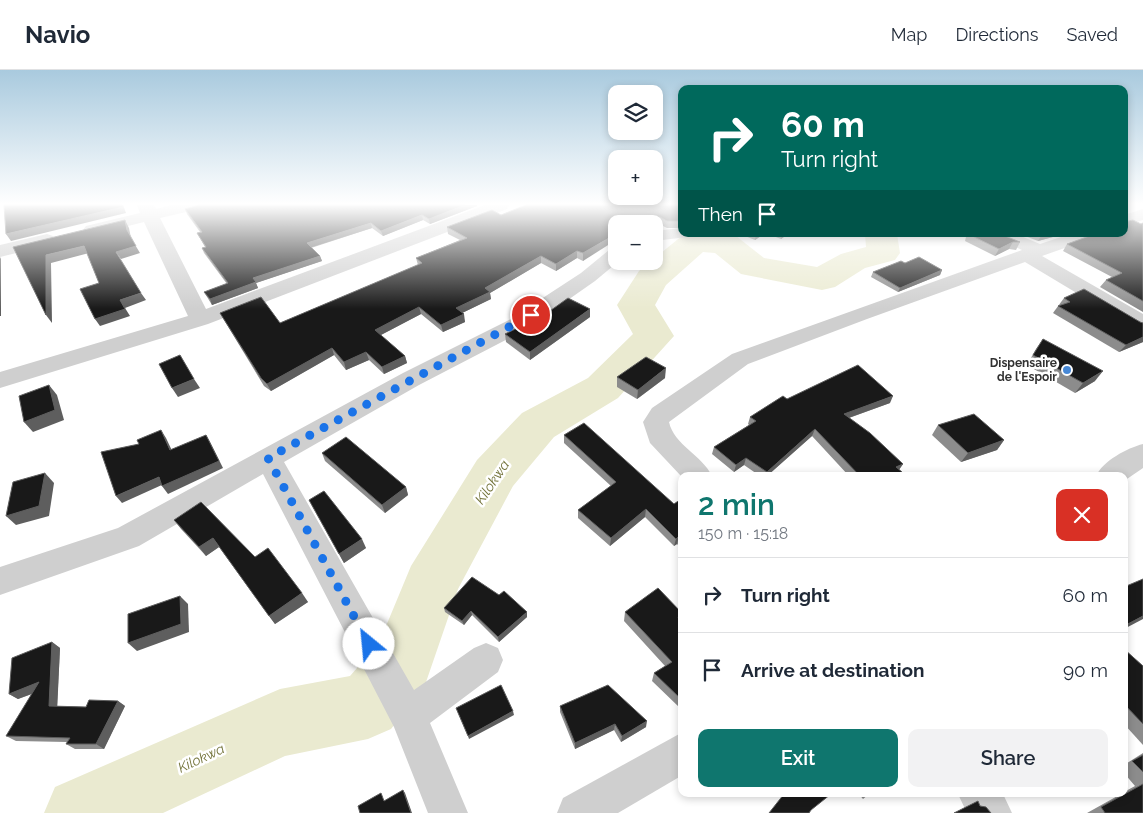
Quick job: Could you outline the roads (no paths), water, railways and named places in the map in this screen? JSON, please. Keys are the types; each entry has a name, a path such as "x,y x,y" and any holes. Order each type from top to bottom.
{"street":[{"path":"0,251 50,240"},
{"path":"161,240 200,319"},
{"path":"0,380 200,319 409,240"},
{"path":"1010,240 1143,323"},
{"path":"694,472 659,436 656,422 661,414 740,359 1071,240"},
{"path":"0,581 128,536 268,458 517,325 588,277 608,261"},
{"path":"1116,472 1143,454"},
{"path":"268,458 404,709 448,813"},
{"path":"404,709 486,660"},
{"path":"578,813 678,755"},
{"path":"980,797 992,813"}],"waterway":[{"name":"Kilokwa","path":"81,813 280,723 368,706 403,663 431,584 495,473 538,425 603,388 654,336 636,305 652,279 695,242 724,243 753,267 822,279 853,261 883,253 882,240"}],"place":[{"name":"Dispensaire de l'Espoir","path":"1067,370"}]}
